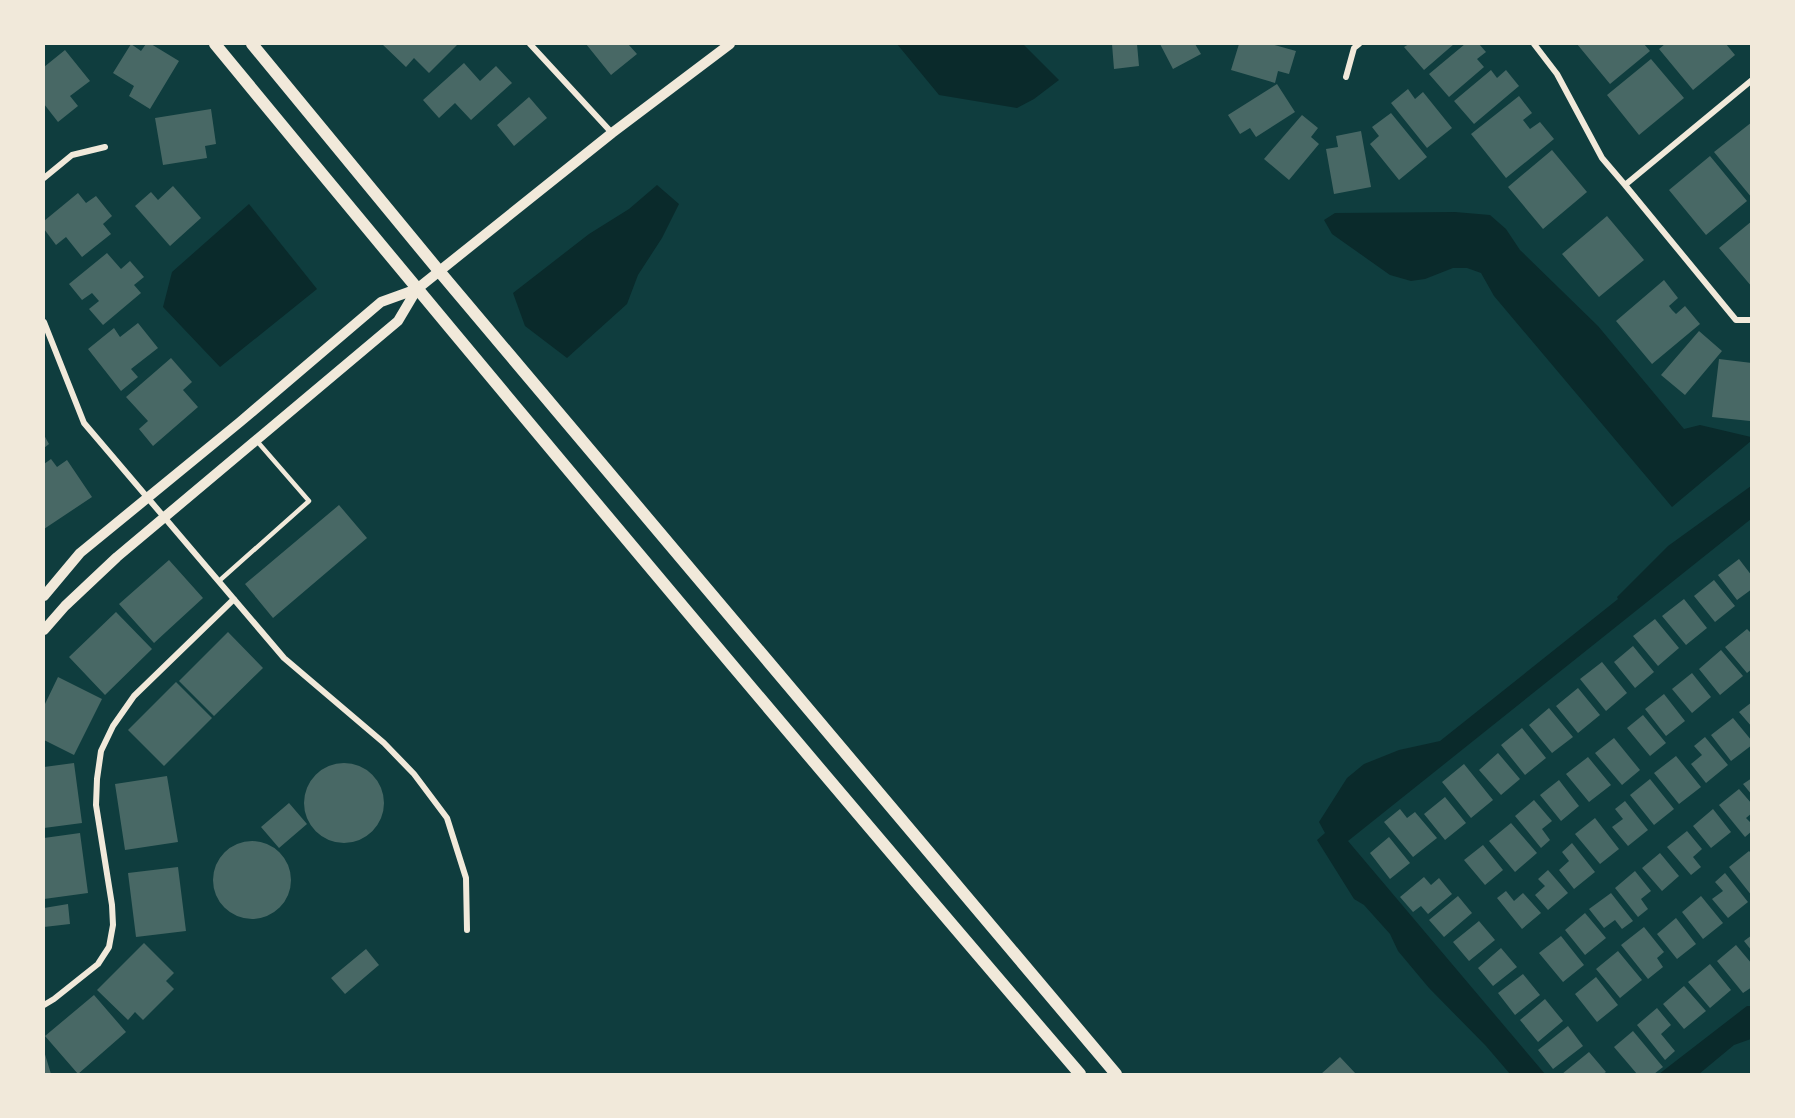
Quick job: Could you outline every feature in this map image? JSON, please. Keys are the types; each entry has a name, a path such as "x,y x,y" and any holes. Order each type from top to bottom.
{"main road":[{"path":"215,44 417,289 900,865 1080,1074"},
{"path":"252,44 439,271 1116,1074"}],"street":[{"path":"530,44 612,133"},
{"path":"44,596 80,552 240,422 381,302 417,289 612,133 730,44"},
{"path":"1346,77 1354,48 1359,44"},
{"path":"1534,44 1557,74 1602,158 1736,320 1752,320"},
{"path":"1624,185 1752,80"},
{"path":"44,178 72,155 105,147"},
{"path":"44,630 64,606 163,517 398,321 417,289"},
{"path":"44,322 84,423 284,658 391,751 414,774 447,818 466,878 467,930"},
{"path":"44,1005 98,964 104,957 112,937 112,905 96,792 98,765 106,738 134,696 234,599"}],"lane":[{"path":"219,581 309,501 256,440"}],"water":[{"path":"897,44 1023,44 1059,80 1034,99 1017,108 939,95"},
{"path":"657,185 679,204 662,238 638,275 627,304 567,358 525,326 513,293 589,234 629,209"},
{"path":"249,204 317,289 220,367 163,307 172,272"},
{"path":"1455,212 1490,215 1506,229 1520,250 1598,326 1684,429 1700,425 1751,437 1751,441 1672,507 1494,296 1481,273 1467,268 1453,268 1425,279 1411,281 1390,275 1332,234 1324,220 1335,213"},
{"path":"1751,486 1751,519 1348,841 1545,1074 1510,1074 1429,988 1398,951 1390,934 1364,905 1354,899 1317,840 1325,833 1319,822 1347,778 1364,764 1399,750 1440,741 1618,599 1617,597 1668,546"},
{"path":"1747,1006 1751,1006 1751,1039 1734,1045 1699,1074 1659,1074"}],"building":[{"path":"131,44 141,51 146,44 151,44 179,61 150,109 129,96 134,86 113,73"},
{"path":"382,44 458,44 429,73 414,58 406,67"},
{"path":"586,44 628,44 637,54 611,75"},
{"path":"1112,44 1137,44 1139,66 1114,69"},
{"path":"1160,44 1195,44 1201,54 1173,69"},
{"path":"1239,44 1271,44 1296,51 1289,74 1278,71 1275,83 1231,70"},
{"path":"1409,44 1454,44 1424,70 1404,47"},
{"path":"1465,44 1479,44 1486,52 1477,59 1484,67 1449,97 1429,74"},
{"path":"1577,44 1644,44 1650,51 1610,84"},
{"path":"1665,44 1726,44 1735,55 1693,90 1659,49"},
{"path":"65,50 90,81 70,96 78,106 58,122 44,104 44,67"},
{"path":"1651,59 1684,98 1639,135 1607,95"},
{"path":"464,63 480,81 496,66 512,83 471,120 455,103 439,118 423,100"},
{"path":"1491,70 1497,78 1506,70 1519,86 1474,124 1454,101"},
{"path":"1277,84 1295,112 1256,137 1250,128 1240,134 1228,115"},
{"path":"1408,89 1415,99 1423,92 1452,128 1427,148 1391,103"},
{"path":"1519,96 1532,113 1523,120 1530,129 1540,122 1554,139 1506,178 1471,134"},
{"path":"529,97 547,118 514,146 497,125"},
{"path":"211,109 216,144 205,146 207,158 163,165 155,118"},
{"path":"1391,113 1427,157 1399,180 1370,144 1379,136 1372,127"},
{"path":"1302,115 1318,128 1311,137 1319,144 1289,180 1264,159"},
{"path":"1752,122 1752,198 1714,152"},
{"path":"1361,131 1371,187 1334,194 1326,149 1338,147 1336,136"},
{"path":"1552,150 1587,192 1543,229 1508,187"},
{"path":"1710,156 1747,201 1706,235 1669,190"},
{"path":"173,186 201,218 170,246 135,206 151,192 158,200"},
{"path":"78,193 86,203 96,196 112,216 103,224 111,234 82,257 66,237 56,245 44,229 44,221"},
{"path":"1607,216 1644,260 1599,297 1562,254"},
{"path":"1752,221 1752,287 1719,248"},
{"path":"107,253 121,269 130,261 144,277 134,285 141,293 103,325 89,309 99,301 92,293 82,300 69,284"},
{"path":"1664,280 1678,298 1669,306 1672,310 1676,314 1685,306 1700,324 1652,364 1616,321"},
{"path":"138,323 158,348 131,369 138,377 121,391 88,349 114,328 120,337"},
{"path":"1699,331 1722,351 1685,395 1661,375"},
{"path":"171,358 192,382 183,390 198,407 153,446 139,429 148,421 126,397"},
{"path":"1719,359 1752,363 1750,421 1712,417"},
{"path":"44,435 49,444 44,448"},
{"path":"51,459 57,467 67,460 92,497 44,529 44,464"},
{"path":"339,505 367,538 273,618 245,584"},
{"path":"1739,559 1752,576 1752,589 1737,600 1718,575"},
{"path":"169,560 203,598 154,643 119,604"},
{"path":"1714,580 1735,606 1715,622 1694,596"},
{"path":"1684,599 1707,628 1686,645 1662,616"},
{"path":"116,612 152,649 105,695 69,657"},
{"path":"1655,619 1679,648 1658,666 1633,636"},
{"path":"1747,629 1752,634 1752,669 1747,673 1725,647"},
{"path":"228,632 263,668 214,716 179,681"},
{"path":"1633,646 1654,672 1635,688 1614,662"},
{"path":"1721,650 1743,676 1720,695 1699,669"},
{"path":"1602,662 1627,693 1606,711 1580,679"},
{"path":"1692,673 1711,697 1692,713 1672,689"},
{"path":"58,677 102,699 74,755 44,740 44,706"},
{"path":"176,682 212,718 164,766 128,730"},
{"path":"1578,688 1600,715 1578,733 1556,706"},
{"path":"1664,694 1685,721 1666,736 1645,709"},
{"path":"1752,702 1752,727 1739,712"},
{"path":"1549,708 1573,737 1552,753 1529,725"},
{"path":"1643,715 1666,743 1650,756 1627,728"},
{"path":"1733,718 1752,741 1752,745 1731,761 1711,735"},
{"path":"1522,728 1546,758 1525,775 1501,745"},
{"path":"1705,737 1728,765 1706,783 1691,764 1702,755 1694,746"},
{"path":"1614,738 1640,770 1622,785 1595,753"},
{"path":"1498,753 1520,779 1501,795 1479,770"},
{"path":"1676,756 1701,787 1679,804 1654,773"},
{"path":"1588,757 1611,785 1589,802 1566,774"},
{"path":"74,763 82,823 44,828 44,767"},
{"path":"344,763 359,766 372,775 381,788 384,803 381,818 372,831 359,840 344,843 329,840 316,831 307,818 304,803 307,788 316,775 329,766"},
{"path":"1464,764 1493,800 1471,818 1442,782"},
{"path":"167,776 178,842 125,850 115,784"},
{"path":"1752,778 1752,795 1743,784"},
{"path":"1650,779 1674,809 1654,825 1630,795"},
{"path":"1559,780 1579,806 1561,821 1540,795"},
{"path":"1739,789 1752,804 1752,813 1746,818 1752,824 1752,831 1745,837 1719,805"},
{"path":"1445,797 1466,823 1445,840 1424,814"},
{"path":"1534,800 1552,821 1542,829 1550,840 1541,848 1515,816"},
{"path":"1625,801 1648,830 1628,846 1612,827 1623,819 1615,809"},
{"path":"289,803 307,824 279,848 261,827"},
{"path":"1400,809 1407,818 1415,812 1437,838 1413,857 1384,822"},
{"path":"1713,809 1731,832 1711,848 1693,826"},
{"path":"1595,818 1619,849 1600,864 1575,834"},
{"path":"1511,823 1537,853 1515,872 1489,841"},
{"path":"1687,831 1702,849 1693,857 1701,867 1691,875 1667,847"},
{"path":"80,833 88,893 44,899 44,838"},
{"path":"1389,837 1410,863 1390,879 1370,853"},
{"path":"252,841 267,844 279,853 288,865 291,880 288,895 279,907 267,916 252,919 237,916 225,907 216,895 213,880 216,865 225,853 237,844"},
{"path":"1572,843 1595,872 1574,889 1559,870 1569,861 1562,852"},
{"path":"1483,845 1503,870 1485,885 1464,860"},
{"path":"1749,851 1752,854 1752,896 1729,867"},
{"path":"1660,853 1679,876 1662,891 1642,868"},
{"path":"178,867 186,931 136,937 128,873"},
{"path":"1548,870 1568,893 1548,910 1535,895 1545,886 1538,879"},
{"path":"1635,871 1651,891 1641,899 1648,909 1638,917 1615,888"},
{"path":"1725,873 1748,902 1728,918 1712,899 1723,891 1715,882"},
{"path":"1424,877 1431,885 1439,878 1452,894 1428,914 1421,906 1413,912 1400,897"},
{"path":"1506,891 1514,901 1523,893 1541,913 1522,929 1497,898"},
{"path":"1611,893 1633,921 1622,929 1615,920 1604,928 1589,909"},
{"path":"1458,896 1472,913 1444,937 1429,920"},
{"path":"1701,896 1723,923 1703,939 1682,912"},
{"path":"68,904 70,924 44,927 44,908"},
{"path":"1585,913 1606,938 1585,955 1565,930"},
{"path":"1676,918 1696,944 1677,959 1657,934"},
{"path":"1479,921 1495,940 1469,961 1453,942"},
{"path":"1644,927 1664,952 1657,958 1663,967 1648,979 1621,945"},
{"path":"1752,935 1752,951 1744,941"},
{"path":"1561,936 1584,965 1563,982 1539,953"},
{"path":"144,943 174,973 166,981 174,989 143,1020 135,1012 128,1020 97,990"},
{"path":"1736,945 1752,964 1752,987 1743,993 1717,961"},
{"path":"1501,948 1517,967 1493,986 1478,968"},
{"path":"366,949 379,965 345,994 331,978"},
{"path":"1618,951 1642,980 1620,998 1596,969"},
{"path":"1710,964 1731,990 1710,1008 1688,982"},
{"path":"1523,974 1540,995 1515,1015 1498,993"},
{"path":"1596,977 1618,1005 1597,1022 1575,994"},
{"path":"1684,986 1706,1011 1684,1029 1663,1004"},
{"path":"94,995 126,1032 78,1074 45,1036"},
{"path":"1545,999 1563,1021 1538,1042 1520,1020"},
{"path":"1657,1008 1671,1025 1661,1034 1675,1051 1665,1060 1637,1025"},
{"path":"1568,1026 1583,1046 1553,1069 1538,1050"},
{"path":"1633,1031 1663,1067 1654,1074 1637,1074 1614,1047"},
{"path":"44,1051 51,1074 44,1074"},
{"path":"1589,1052 1606,1072 1603,1074 1562,1074"},
{"path":"1340,1057 1356,1074 1321,1074"}]}
